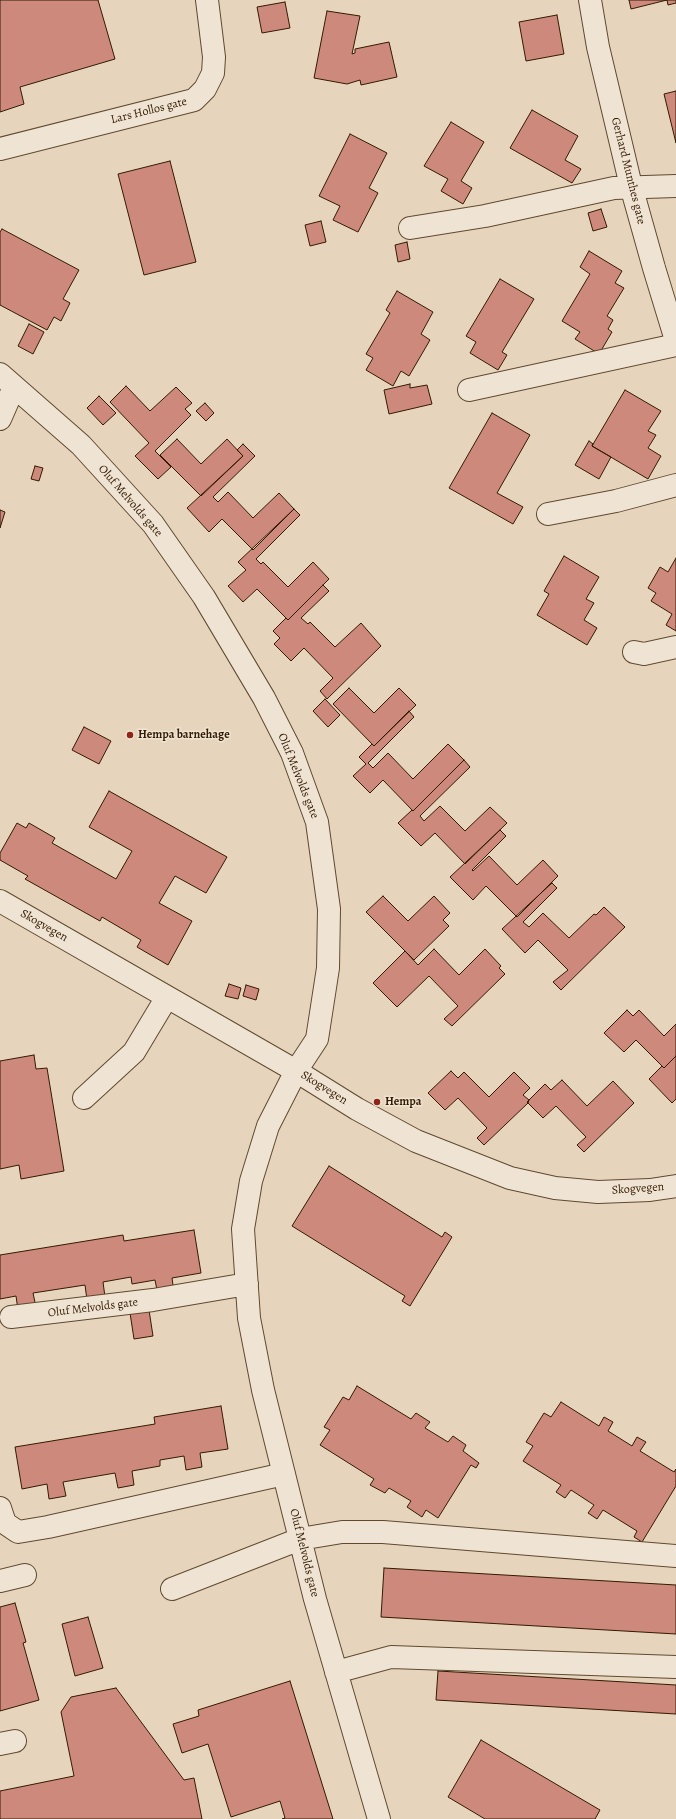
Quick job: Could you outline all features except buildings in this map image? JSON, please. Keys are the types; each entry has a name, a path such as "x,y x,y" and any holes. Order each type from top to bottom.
{"street":[{"name":"Lars Hollos gate","path":"0,149 194,100 206,89 213,73 214,57 207,0"},
{"name":"Gerhard Munthes gate","path":"590,0 598,47 631,186 676,340"},
{"path":"410,228 485,216 614,188 631,186 676,186"},
{"path":"469,390 676,345"},
{"path":"0,419 7,380"},
{"name":"Oluf Melvolds gate","path":"7,380 81,445 153,524 208,604 264,698 292,753 317,822 329,909 328,968 317,1039 296,1071 268,1126 250,1181 243,1229 246,1284 249,1318 263,1390 300,1539 336,1672 379,1819"},
{"path":"548,514 616,501 676,485"},
{"path":"634,652 644,654 676,647"},
{"name":"Skogvegen","path":"0,901 416,1141 510,1178 555,1188 598,1192 650,1190 676,1186"},
{"path":"84,1098 134,1052 167,997"},
{"name":"Oluf Melvolds gate","path":"11,1317 153,1300 246,1284"},
{"path":"1,1512 5,1523 18,1532 284,1474"},
{"path":"172,1589 300,1539 342,1532 383,1532 676,1556"},
{"path":"0,1581 25,1575"},
{"path":"336,1672 391,1657 676,1667"}],"place":[{"name":"Hempa barnehage","path":"130,735"},
{"name":"Hempa","path":"377,1102"}]}
